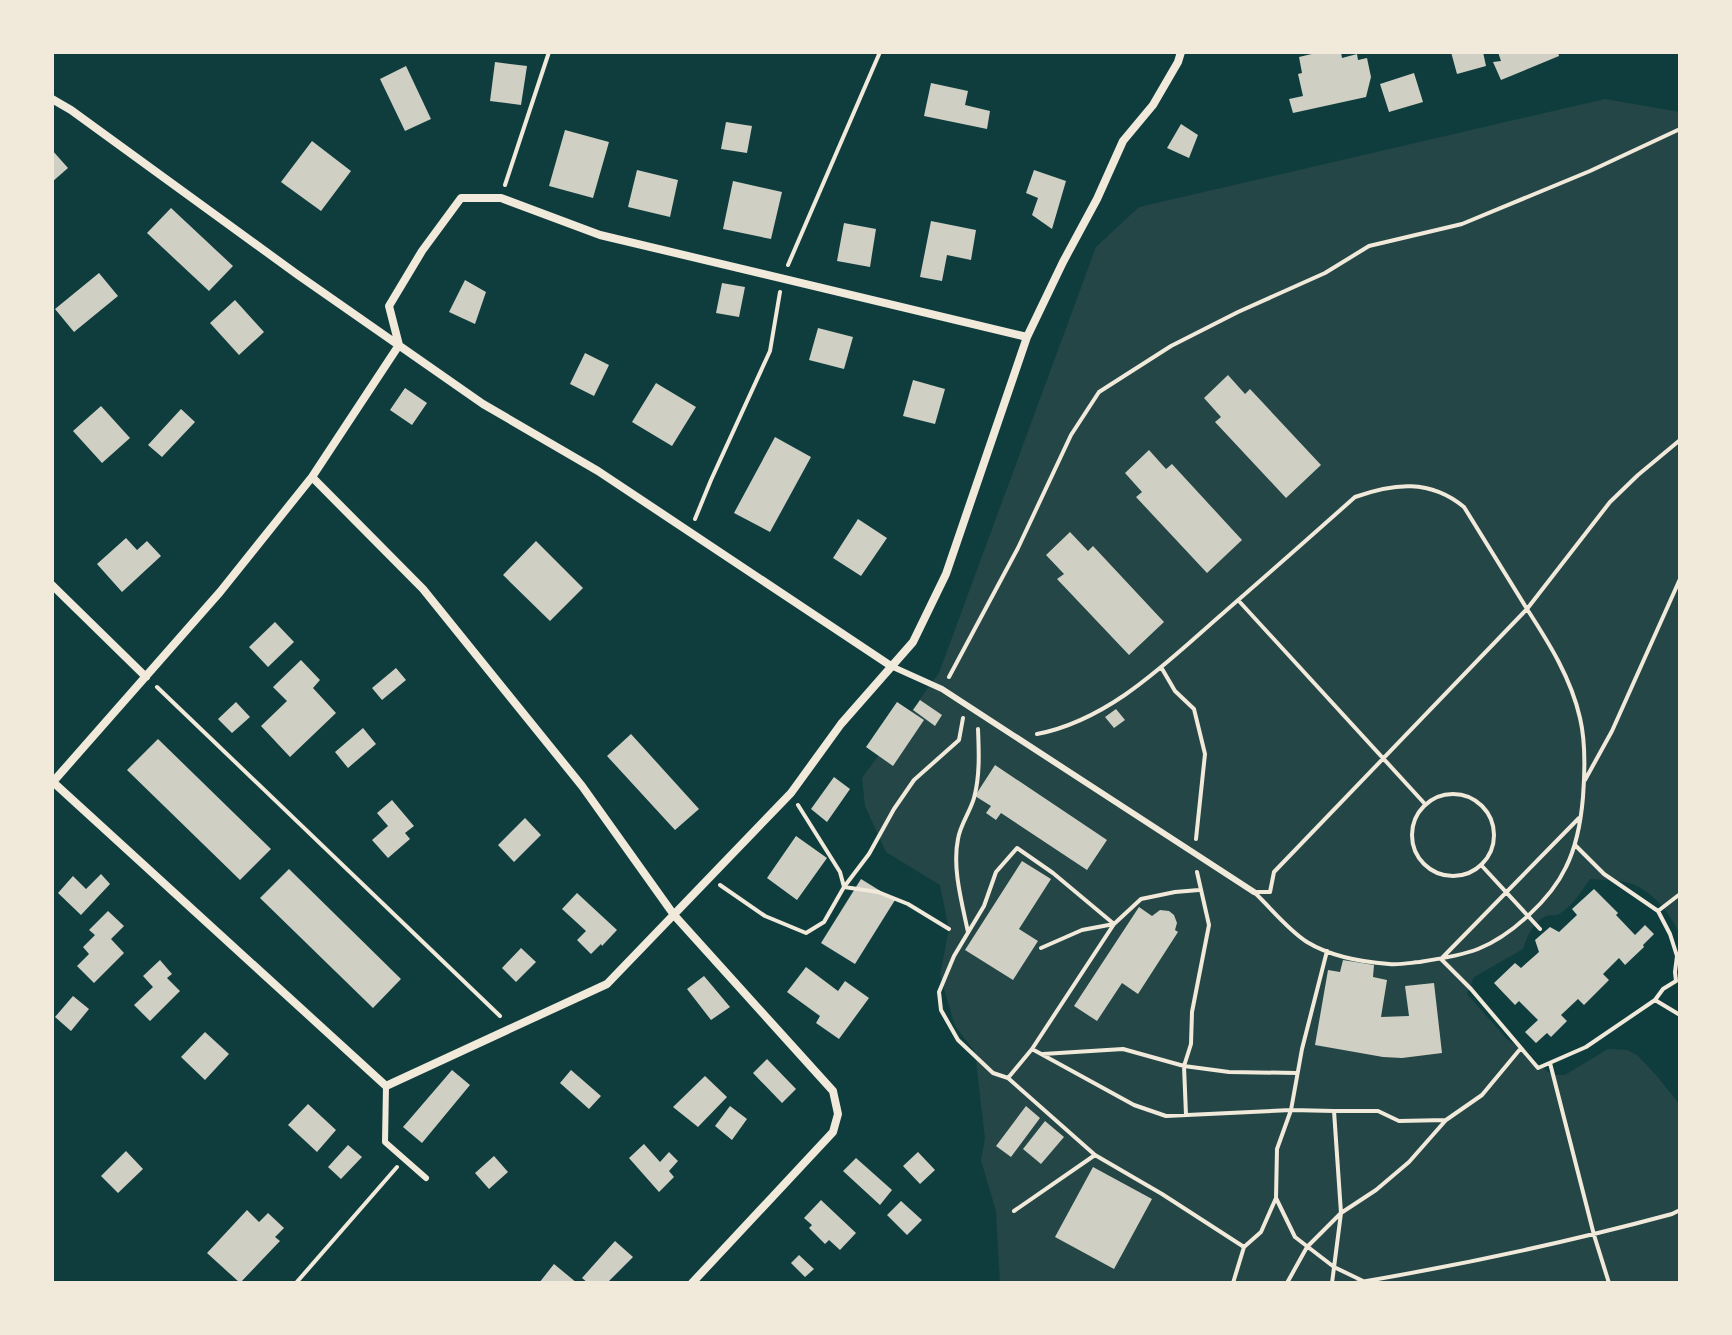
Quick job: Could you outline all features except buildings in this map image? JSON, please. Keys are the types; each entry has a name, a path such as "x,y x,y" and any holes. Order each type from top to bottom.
{"street":[{"path":"1027,337 600,235 501,198 461,198 422,251 389,306 399,345 312,477 220,592 53,782 386,1086 607,984 791,793 841,724 913,642 946,574 1027,337 1123,141 1153,105 1181,52"},
{"path":"52,99 483,404 598,471 891,666"},
{"path":"312,477 423,589 582,786 674,915 833,1091 838,1114 833,1132 692,1283"},
{"path":"52,585 146,677"}],"lane":[{"path":"891,666 942,689 1254,892"},
{"path":"386,1086 385,1142 426,1178"}],"path":[{"path":"501,198 549,52"},
{"path":"690,532 770,351 783,278 880,52"},
{"path":"942,689 1018,548 1071,435 1099,392 1171,346 1325,273 1369,246 1462,224 1590,171 1680,129"},
{"path":"1254,892 1270,892 1274,872 1527,609 1610,502 1680,440"},
{"path":"1057,730 1112,704 1161,667 1355,497 1379,488 1406,486 1436,491 1464,507 1553,650 1568,681 1580,718 1584,745 1581,817 1566,867 1556,885 1528,916 1479,948 1441,959 1391,965 1327,951 1307,941 1254,892"},
{"path":"1584,781 1612,731 1680,579"},
{"path":"1238,600 1425,804"},
{"path":"1161,667 1175,691 1194,709 1205,754 1194,853 1209,925 1192,1012 1191,1044 1184,1066 1186,1115"},
{"path":"146,677 513,1029"},
{"path":"709,877 765,916 806,933 824,922 914,780 959,740 965,704"},
{"path":"968,932 957,861 958,838 975,796 980,755 976,711"},
{"path":"791,793 840,872 844,887"},
{"path":"1451,793 1467,796 1483,805 1491,817 1495,834 1492,850 1482,866 1470,874 1455,877 1439,875 1425,867 1414,850 1411,838 1414,819 1425,804 1437,796 1451,793"},
{"path":"1441,959 1581,817"},
{"path":"1441,959 1471,989 1538,1068 1586,1047 1655,1000 1663,989 1676,981 1679,953 1670,934 1658,911 1604,874 1575,845"},
{"path":"1114,924 1053,873 1017,848 996,872 984,906 954,956 939,992 941,1010 958,1040 993,1073 1008,1078 1095,1155 1244,1247"},
{"path":"1482,866 1540,929"},
{"path":"844,887 878,892 908,904 949,929"},
{"path":"1008,1078 1032,1049 1114,924 1141,899 1200,890"},
{"path":"1658,911 1680,894"},
{"path":"1041,948 1082,930 1114,924"},
{"path":"1233,1283 1244,1247 1261,1232 1276,1198 1277,1149 1291,1110 1302,1049 1327,951"},
{"path":"1655,1000 1680,1015"},
{"path":"1287,1283 1307,1247 1341,1213 1376,1190 1409,1162 1446,1120 1482,1095 1521,1048"},
{"path":"1032,1049 1134,1105 1166,1116 1291,1110 1378,1111 1399,1121 1446,1120"},
{"path":"1042,1054 1123,1049 1184,1066 1229,1072 1297,1073"},
{"path":"1550,1063 1609,1283"},
{"path":"1332,1283 1341,1213 1334,1111"},
{"path":"1014,1211 1095,1155"},
{"path":"296,1283 404,1159"},
{"path":"1276,1198 1295,1237 1334,1267 1365,1282"},
{"path":"1355,1283 1594,1235 1680,1210"}],"shaded area":[{"path":"1605,99 1680,112 1680,937 1667,912 1645,891 1629,883 1590,879 1564,911 1537,922 1523,949 1474,977 1467,994 1506,1038 1552,1075 1565,1075 1608,1049 1627,1050 1637,1055 1680,1105 1680,1283 1000,1283 996,1211 981,1160 985,1139 975,1052 955,1026 940,975 949,929 940,885 886,852 865,806 862,778 939,673 1096,247 1139,207"}]}
